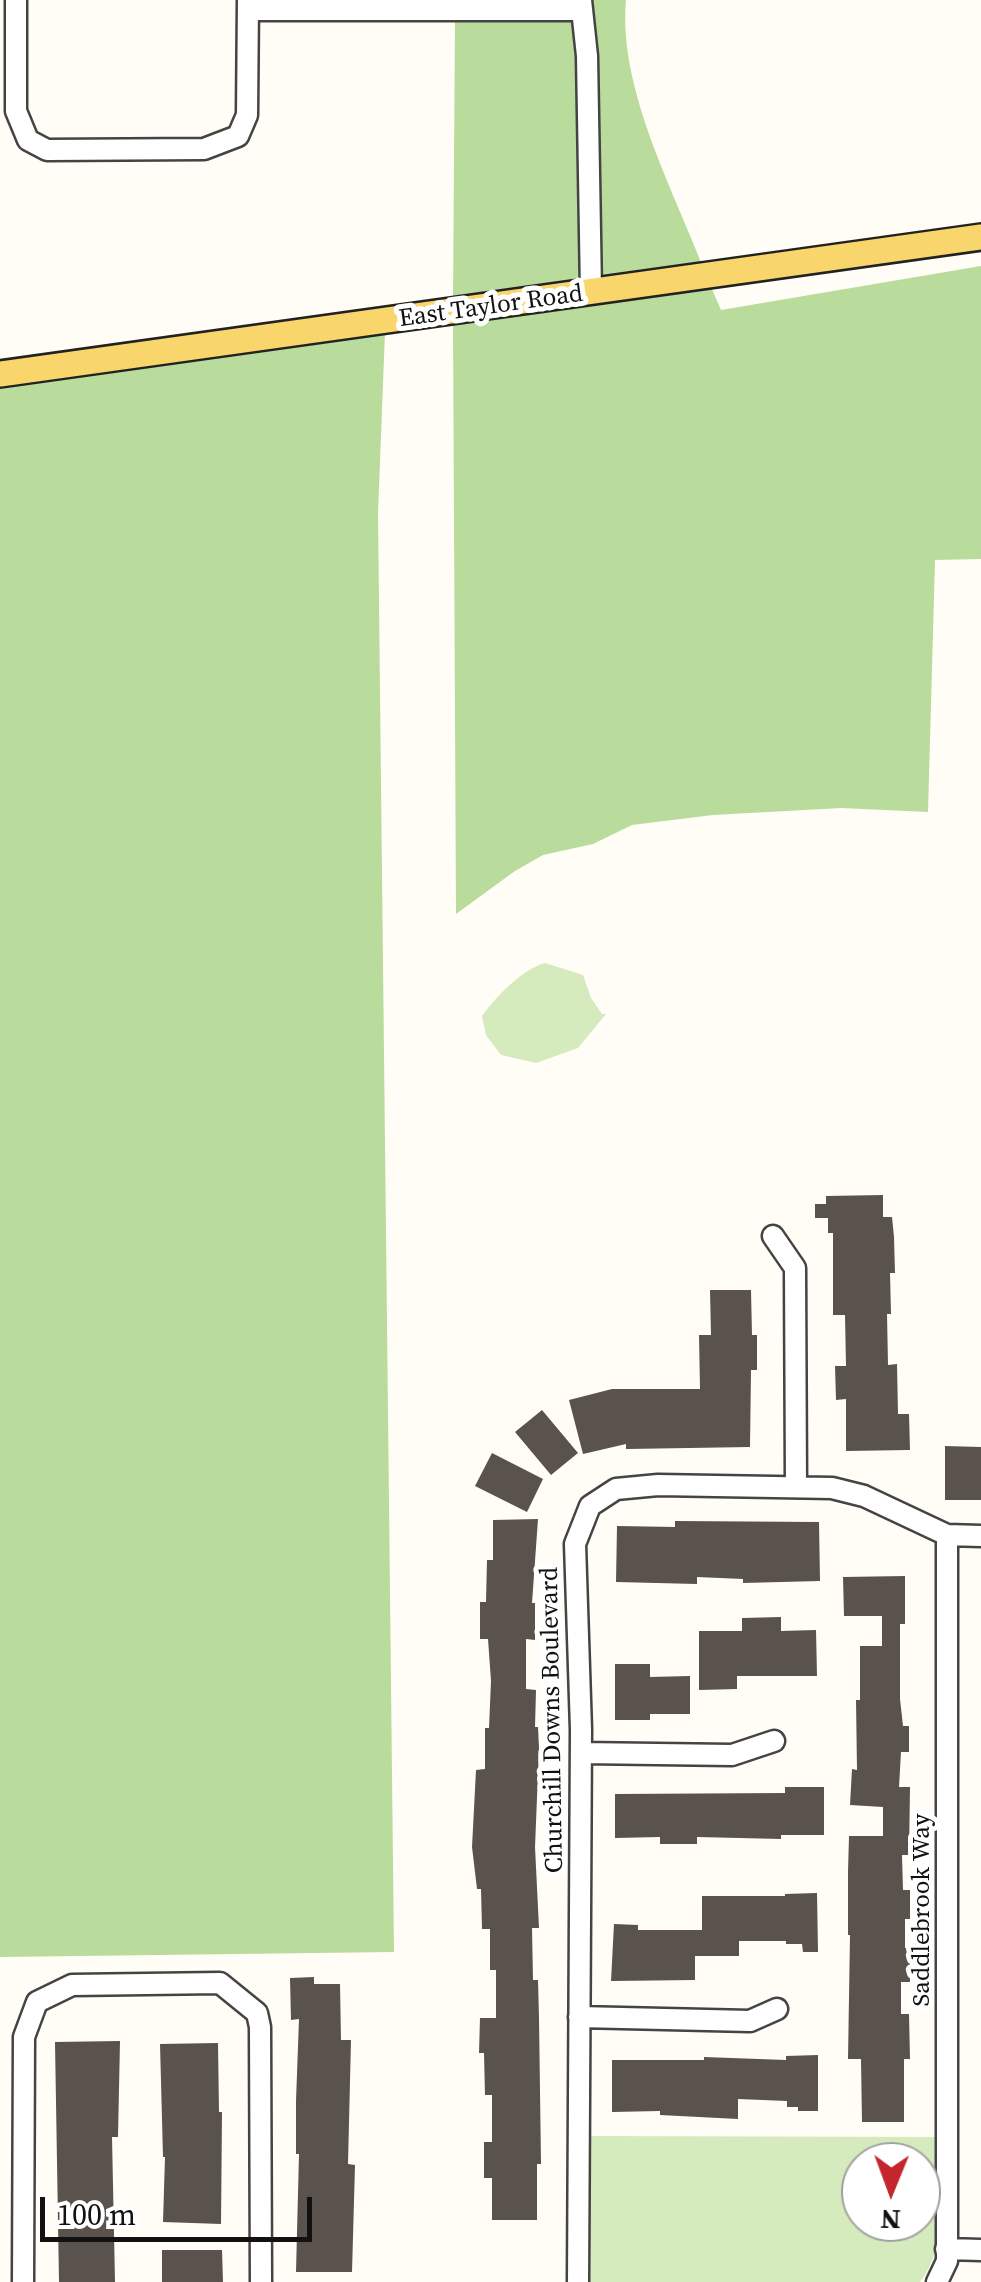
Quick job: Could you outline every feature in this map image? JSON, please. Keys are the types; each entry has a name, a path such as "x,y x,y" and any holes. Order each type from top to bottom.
{"main road":[{"name":"East Taylor Road","path":"0,374 981,237"}],"street":[{"path":"16,0 16,111 28,140 47,150 204,149 238,136 248,115 248,5 581,5 587,56 591,292"},
{"path":"773,1236 794,1268 796,1487"},
{"name":"Churchill Downs Boulevard","path":"578,2282 581,1753 575,1544 590,1506 616,1489 658,1485 832,1488 864,1496 947,1535 981,1536"},
{"name":"Saddlebrook Way","path":"936,2282 946,2261 947,1535"},
{"path":"581,1753 732,1755 774,1741"},
{"path":"23,2282 24,2037 37,2002 72,1985 220,1983 256,2013 260,2027 261,2282"},
{"path":"579,2017 750,2021 778,2009"},
{"path":"946,2249 981,2250"}],"green space":[{"path":"591,0 626,0 630,67 639,102 703,267 600,281"},
{"path":"573,20 578,57 581,283 453,301 455,21"},
{"path":"981,266 981,559 935,560 928,812 841,808 713,815 632,825 593,844 543,855 456,914 453,323 711,287 721,310"},
{"path":"385,332 378,513 394,1952 0,1957 0,385"},
{"path":"545,963 583,975 591,998 606,1014 578,1048 536,1063 501,1055 486,1035 482,1016 518,978"},
{"path":"590,2136 939,2137 939,2142 841,2142 841,2242 937,2242 920,2282 589,2282"}],"building":[{"path":"883,1195 883,1217 892,1217 894,1237 895,1273 890,1273 891,1314 887,1314 888,1365 897,1364 898,1414 909,1414 910,1450 846,1451 846,1399 836,1400 835,1366 846,1366 845,1315 833,1315 833,1233 828,1233 828,1218 815,1218 815,1204 826,1204 826,1196"},
{"path":"710,1290 751,1290 757,1370 751,1370 750,1447 626,1449 626,1444 583,1454 569,1400 612,1389 700,1389 699,1335 711,1335"},
{"path":"542,1410 578,1453 551,1475 515,1432"},
{"path":"945,1446 981,1447 981,1500 945,1500"},
{"path":"492,1453 543,1479 527,1512 475,1486"},
{"path":"538,1519 532,1603 535,1640 526,1639 526,1689 536,1690 539,1748 535,1847 539,1928 532,1928 533,1980 538,1980 541,2164 537,2164 537,2220 492,2220 492,2178 484,2178 484,2142 492,2142 492,2095 485,2095 484,2053 479,2053 480,2018 496,2018 496,1970 490,1970 490,1929 482,1929 481,1889 477,1889 472,1847 476,1770 485,1769 491,1681 488,1639 480,1639 480,1602 486,1602 487,1560 493,1560 493,1520"},
{"path":"675,1521 819,1522 820,1581 743,1583 743,1579 697,1577 697,1584 616,1582 617,1526 675,1527"},
{"path":"905,1576 905,1624 900,1624 900,1699 903,1726 909,1726 909,1752 901,1752 899,1787 910,1787 909,1855 902,1855 903,1890 910,1890 905,1948 910,1948 910,1982 901,1982 901,2014 909,2014 910,2059 904,2059 904,2122 862,2122 861,2059 848,2059 849,1836 883,1836 883,1807 850,1805 852,1769 857,1770 860,1646 882,1646 882,1616 844,1616 843,1577"},
{"path":"781,1617 781,1631 816,1630 817,1676 737,1676 737,1689 699,1690 699,1631 742,1631 742,1618"},
{"path":"615,1664 650,1664 650,1677 690,1676 690,1714 650,1714 650,1720 615,1720"},
{"path":"785,1787 824,1787 824,1835 781,1835 781,1839 697,1837 697,1844 660,1844 660,1837 615,1838 615,1794 785,1793"},
{"path":"817,1893 818,1952 803,1952 802,1944 786,1941 739,1941 739,1956 695,1956 695,1980 611,1981 614,1924 638,1925 638,1930 702,1930 702,1896"},
{"path":"314,1977 314,1984 340,1984 341,2040 351,2040 348,2164 355,2165 352,2272 296,2272 299,2019 291,2020 290,1978"},
{"path":"120,2041 118,2137 112,2137 115,2282 59,2282 55,2042"},
{"path":"218,2043 221,2224 163,2222 165,2157 160,2044"},
{"path":"818,2055 818,2111 798,2111 798,2107 787,2107 787,2101 738,2099 738,2119 660,2115 660,2111 612,2112 612,2060 786,2060 786,2056"},
{"path":"162,2250 222,2250 223,2282 162,2282"}]}
